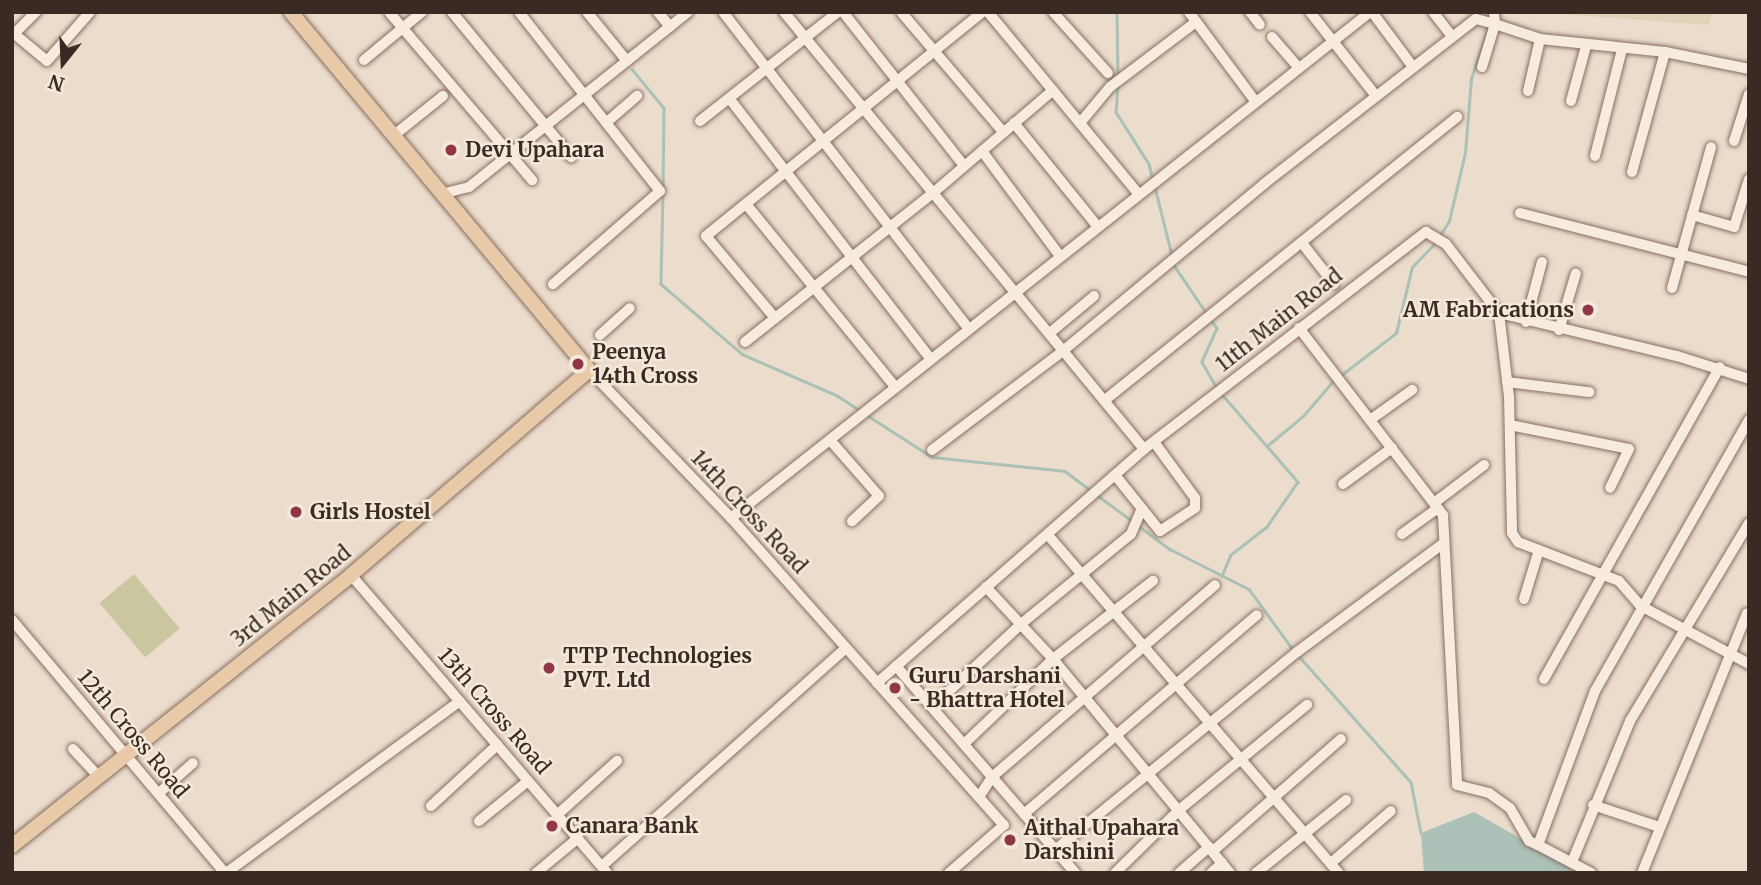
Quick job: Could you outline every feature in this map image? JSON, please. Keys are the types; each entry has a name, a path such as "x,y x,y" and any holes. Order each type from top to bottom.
{"main road":[{"path":"295,13 393,136 589,370"},
{"name":"3rd Main Road","path":"12,846 351,575 589,370"}],"street":[{"path":"36,12 13,33 47,61 90,12"},
{"path":"389,12 532,180"},
{"path":"364,60 422,12"},
{"path":"452,12 571,157"},
{"path":"519,12 660,191 553,284"},
{"path":"587,12 626,61"},
{"path":"658,12 670,27"},
{"path":"441,194 470,187 688,12"},
{"path":"723,12 764,70 969,329"},
{"path":"784,12 803,40 861,111 1051,332 1144,449"},
{"path":"700,121 840,12 964,166"},
{"path":"901,12 1003,132"},
{"path":"775,318 706,236 986,12 1138,193"},
{"path":"1054,12 1108,73"},
{"path":"1250,12 1260,25"},
{"path":"1310,12 1376,96"},
{"path":"731,518 1148,185 1371,12 1413,67"},
{"path":"1433,12 1452,36"},
{"path":"1482,67 1495,24 1494,12"},
{"path":"1080,123 1110,87 1193,17 1255,101"},
{"path":"932,450 1065,350 1376,96 1476,19 1540,39 1586,46 1665,52 1749,69"},
{"path":"1272,37 1298,67"},
{"path":"1528,91 1540,39"},
{"path":"1571,101 1586,46"},
{"path":"1595,156 1622,49"},
{"path":"1632,172 1665,52"},
{"path":"745,342 933,193 1053,90"},
{"path":"1734,141 1749,94"},
{"path":"393,136 443,96"},
{"path":"607,122 637,96"},
{"path":"729,98 855,256 931,359"},
{"path":"1105,400 1457,117"},
{"path":"1014,123 1097,226"},
{"path":"1672,288 1712,147"},
{"path":"982,151 1060,256"},
{"path":"1692,215 1734,227 1749,179"},
{"path":"746,204 895,387"},
{"path":"1520,213 1749,272"},
{"name":"11th Main Road","path":"877,683 1144,449 1413,238 1426,232 1439,237 1499,313"},
{"path":"1302,243 1334,284"},
{"path":"1527,322 1542,262"},
{"path":"1559,330 1576,273"},
{"path":"1051,332 1094,296"},
{"path":"600,335 630,308"},
{"path":"1749,379 1720,368 1499,313 1510,425 1511,533 1518,542 1603,573 1619,582 1641,606 1749,664"},
{"path":"1299,328 1443,515 1457,785 1489,793 1510,808 1529,841 1591,873"},
{"path":"1544,679 1720,368"},
{"name":"14th Cross Road","path":"589,370 731,518 877,683"},
{"path":"1507,382 1589,392"},
{"path":"1370,420 1412,390"},
{"path":"1538,845 1588,704 1641,606 1749,420"},
{"path":"1510,425 1629,449 1610,488"},
{"path":"830,440 879,496 852,521"},
{"path":"1115,475 1160,531 1196,503 1154,442"},
{"path":"1343,484 1392,448"},
{"path":"1402,534 1484,465"},
{"path":"932,707 1021,624 1131,534 1141,510"},
{"path":"1572,862 1630,721 1749,523"},
{"path":"1048,535 1335,870 1391,811"},
{"path":"1055,850 1148,773 1212,725 1297,652 1444,543"},
{"path":"1524,599 1539,550"},
{"name":"13th Cross Road","path":"351,575 605,869"},
{"path":"964,744 1053,659 1153,581"},
{"path":"979,797 992,777 1215,585"},
{"path":"986,587 1053,659 1230,873"},
{"path":"1642,873 1728,653 1747,613"},
{"path":"1024,814 1257,615"},
{"name":"12th Cross Road","path":"12,620 225,873"},
{"path":"605,869 846,648"},
{"path":"896,666 1075,873"},
{"path":"877,683 1004,825 949,873"},
{"path":"225,873 460,701"},
{"path":"1115,873 1179,810 1243,761 1307,705"},
{"path":"1179,873 1275,798 1341,739"},
{"path":"431,806 497,744"},
{"path":"73,749 98,776"},
{"path":"557,815 617,761"},
{"path":"159,793 193,763"},
{"path":"479,821 528,781"},
{"path":"1256,873 1346,800"},
{"path":"1594,805 1659,827"},
{"path":"536,873 578,838"},
{"path":"1211,873 1222,863"}],"shaded area":[{"path":"1534,12 1712,12 1709,25"},
{"path":"134,574 180,628 145,657 100,603"},
{"path":"1474,812 1581,873 1424,873 1421,833"}],"waterway":[{"path":"1117,12 1118,75"},
{"path":"1440,235 1449,221 1465,153 1471,79 1489,25"},
{"path":"632,69 664,108 663,187"},
{"path":"1118,85 1116,112 1149,164 1153,180"},
{"path":"1155,187 1172,255"},
{"path":"663,194 661,284 742,354 838,396 861,411"},
{"path":"1340,376 1396,333 1412,267 1437,241"},
{"path":"1174,265 1207,314"},
{"path":"1211,320 1217,328 1202,362 1217,388"},
{"path":"1267,446 1303,416 1334,380"},
{"path":"1221,393 1298,482 1267,527 1231,555 1222,576"},
{"path":"867,415 932,457 1065,471 1092,491"},
{"path":"1097,495 1131,520"},
{"path":"1139,526 1170,549 1249,589 1294,651"},
{"path":"1299,656 1411,782 1421,833"}],"place":[{"name":"Devi Upahara","path":"451,150"},
{"name":"AM Fabrications","path":"1588,310"},
{"name":"Peenya 14th Cross","path":"578,364"},
{"name":"Girls Hostel","path":"296,512"},
{"name":"TTP Technologies PVT. Ltd","path":"549,668"},
{"name":"Guru Darshani - Bhattra Hotel","path":"895,688"},
{"name":"Canara Bank","path":"552,826"},
{"name":"Aithal Upahara Darshini","path":"1010,840"}]}
